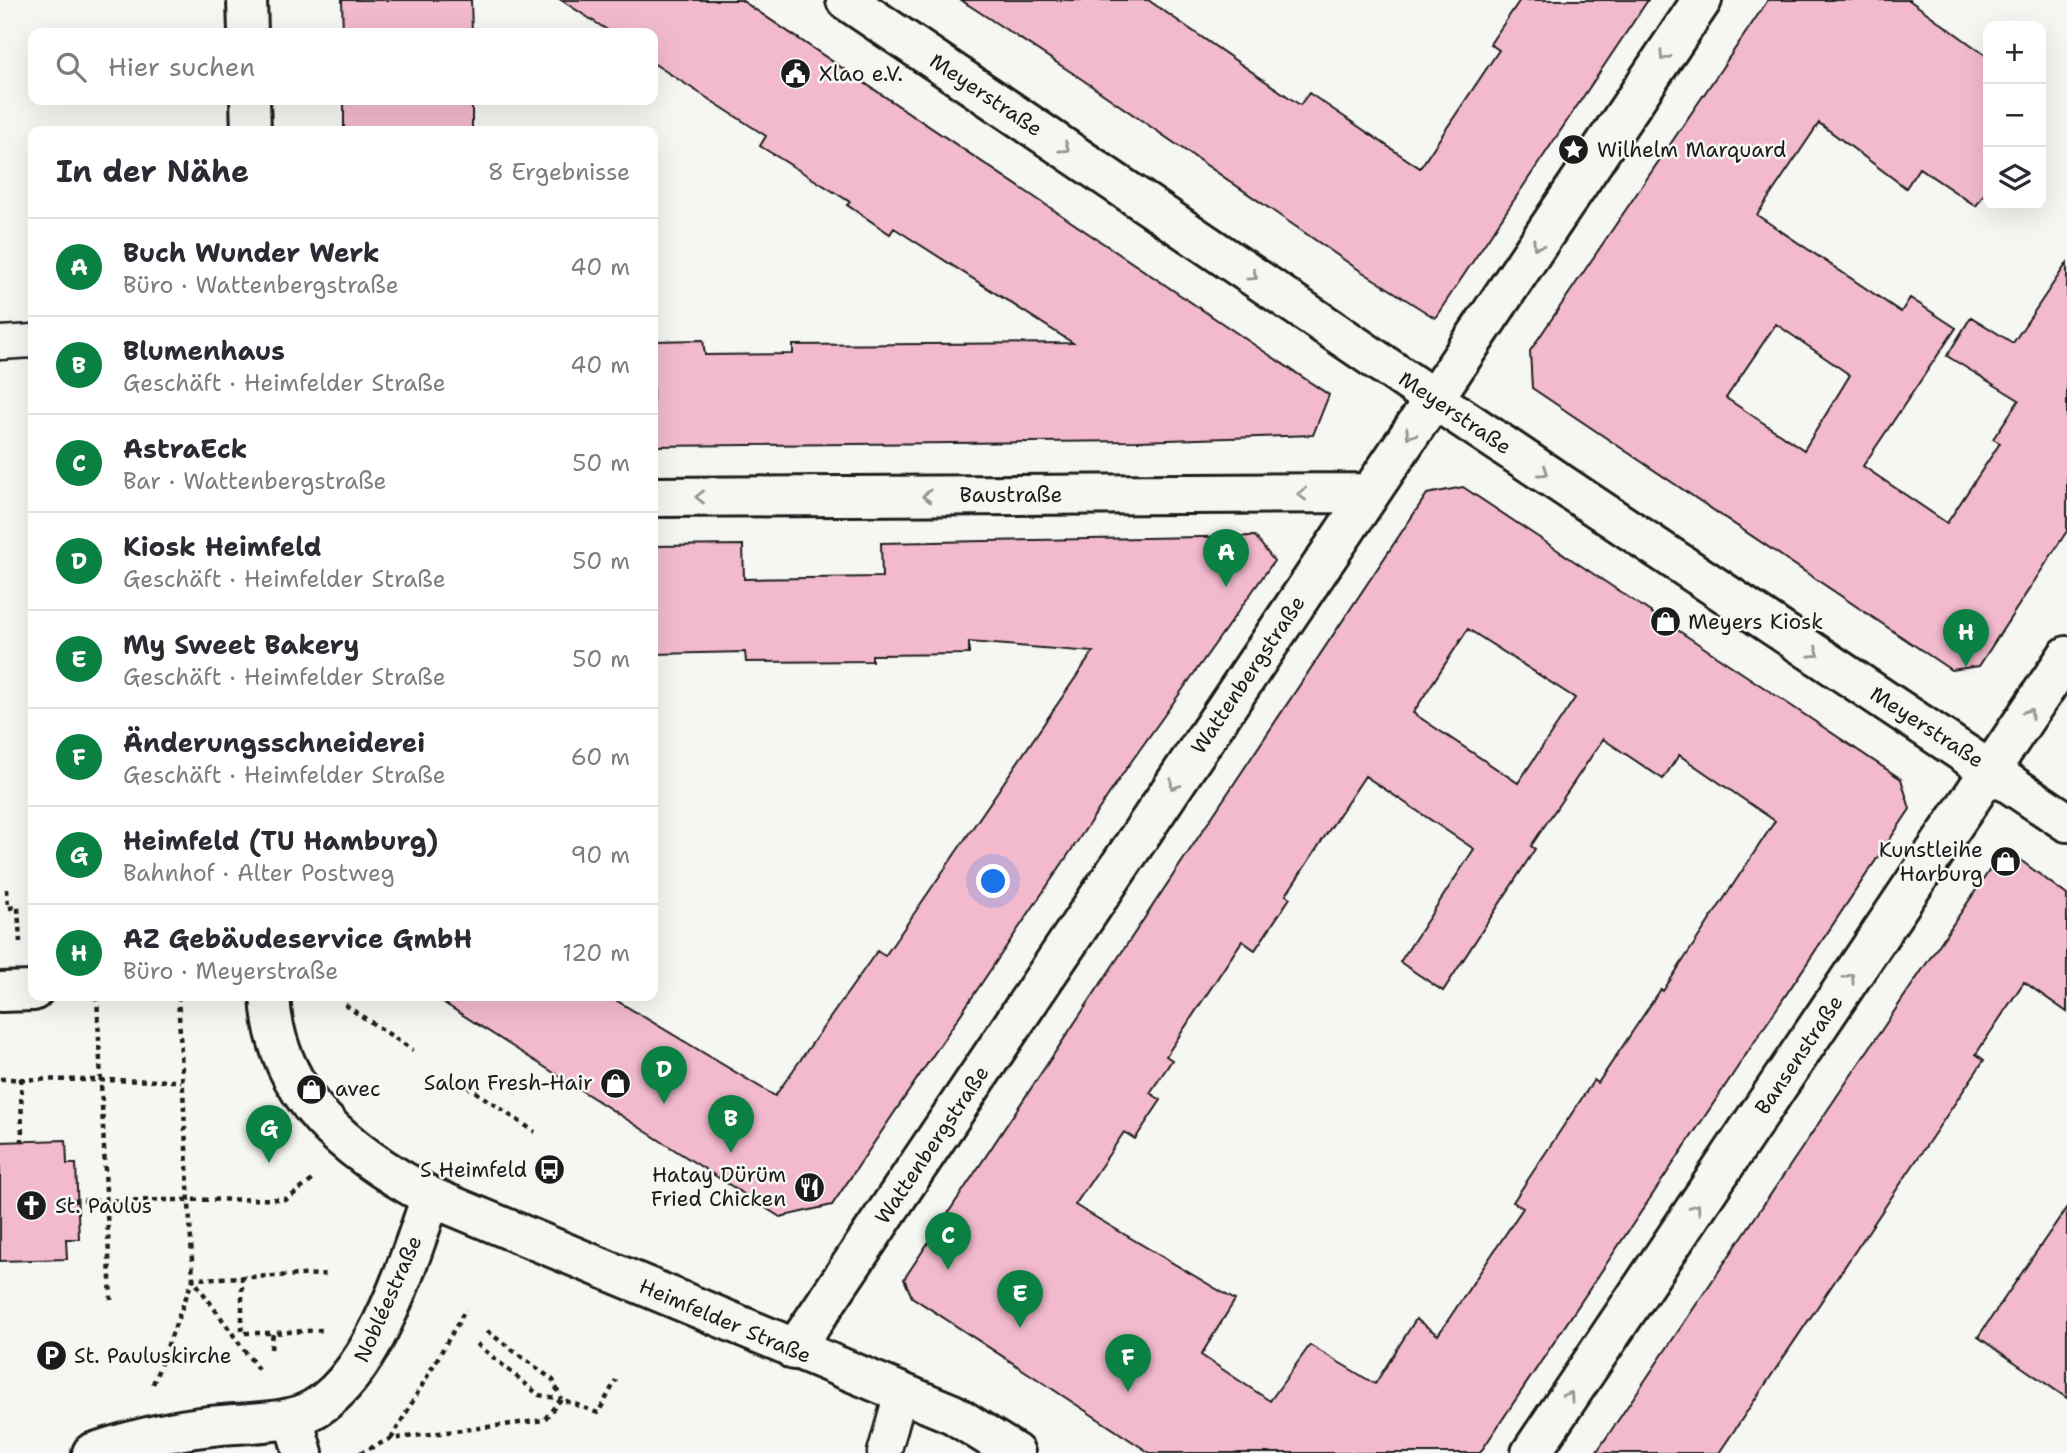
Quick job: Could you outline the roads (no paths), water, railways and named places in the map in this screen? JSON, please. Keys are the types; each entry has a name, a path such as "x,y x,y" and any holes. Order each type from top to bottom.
{"street":[{"path":"247,0 248,28"},
{"name":"Wattenbergstraße","path":"794,1350 1702,0"},
{"name":"Meyerstraße","path":"868,6 1434,399 2067,822"},
{"path":"250,105 251,126"},
{"name":"Baustraße","path":"658,497 1370,493"},
{"name":"Bansenstraße","path":"1531,1453 2067,656"},
{"path":"0,992 28,991"},
{"name":"Heimfelder Straße","path":"270,1001 272,1025 291,1073 326,1124 352,1150 386,1173 431,1198 953,1414 1015,1453"},
{"name":"Nobléestraße","path":"92,1453 145,1435 298,1436 324,1401 354,1373 366,1353 399,1284 431,1198"}],"lane":[{"path":"0,342 28,341"},
{"path":"884,1453 901,1394"}],"place":[{"name":"Xlao e.V.","path":"796,74"},
{"name":"Wilhelm Marquard","path":"1574,150"},
{"name":"Buch Wunder Werk","path":"1226,587"},
{"name":"Meyers Kiosk","path":"1665,622"},
{"name":"AZ Gebäudeservice GmbH","path":"1966,667"},
{"name":"Kunstleihe Harburg","path":"2006,862"},
{"name":"Salon Fresh-Hair","path":"616,1083"},
{"name":"avec","path":"312,1089"},
{"name":"Kiosk Heimfeld","path":"664,1104"},
{"name":"Blumenhaus","path":"731,1153"},
{"name":"Heimfeld (TU Hamburg)","path":"269,1163"},
{"name":"S Heimfeld","path":"550,1170"},
{"name":"Hatay Dürüm Fried Chicken","path":"809,1187"},
{"name":"St. Paulus","path":"32,1206"},
{"name":"AstraEck","path":"948,1270"},
{"name":"My Sweet Bakery","path":"1020,1328"},
{"name":"St. Pauluskirche","path":"51,1356"},
{"name":"Änderungsschneiderei","path":"1128,1392"}]}
